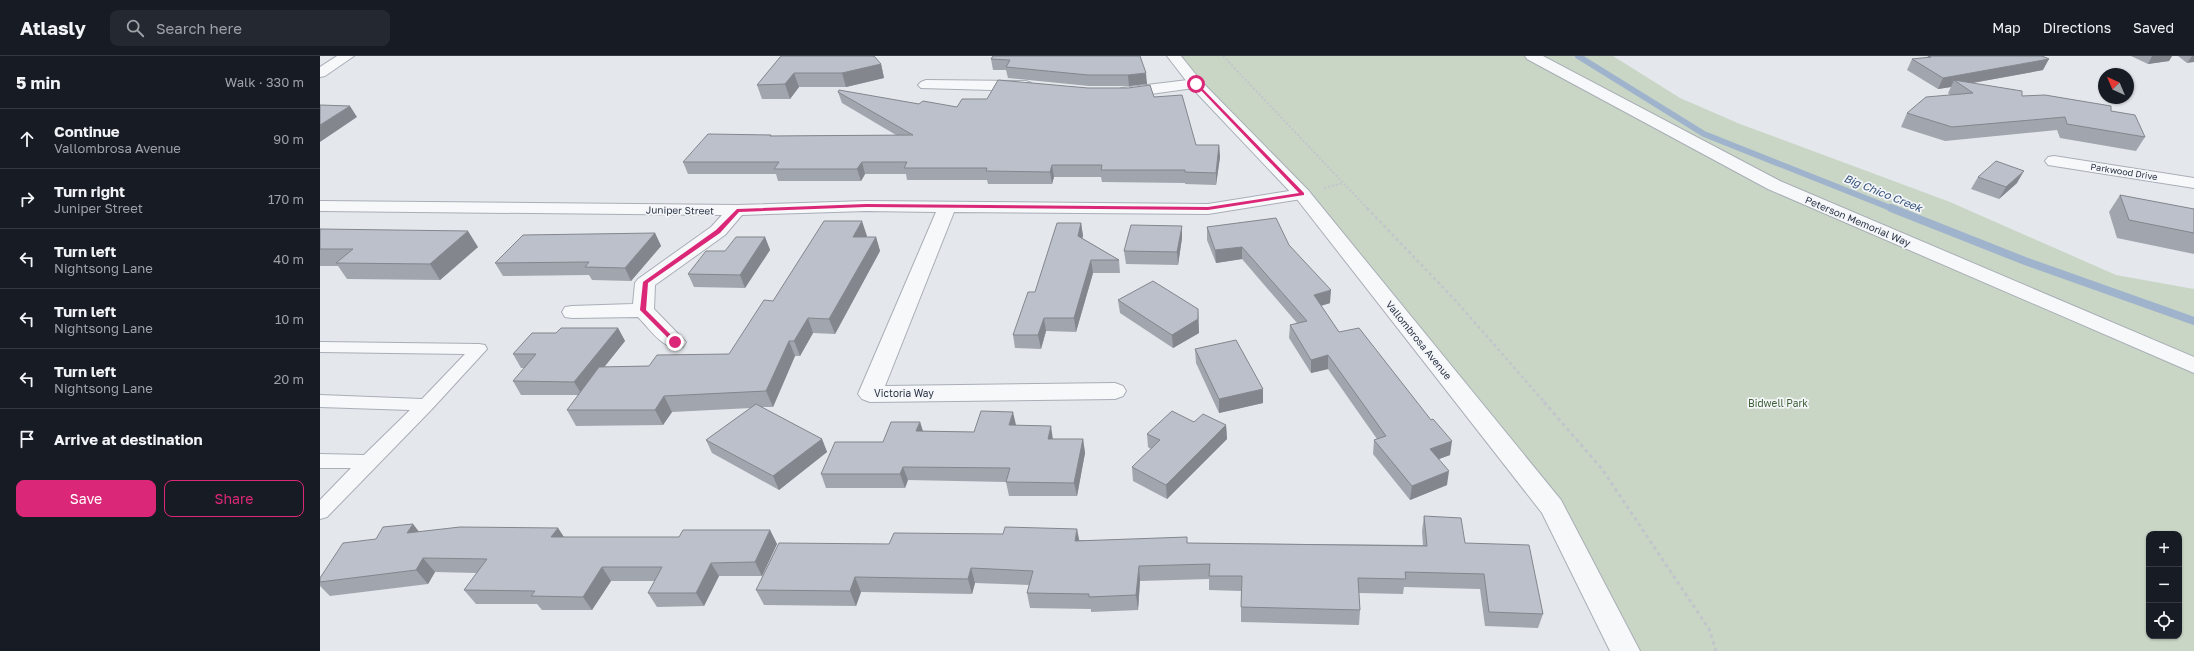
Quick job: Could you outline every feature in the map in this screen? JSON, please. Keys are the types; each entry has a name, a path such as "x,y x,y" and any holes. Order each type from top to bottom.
{"street":[{"path":"320,73 347,56"},
{"name":"Vallombrosa Avenue","path":"1174,56 1196,84 1302,194 1552,507 1625,651"},
{"name":"Peterson Memorial Way","path":"1531,56 1774,185 2194,366"},
{"path":"1109,93 1129,93 1196,84"},
{"path":"926,85 1014,85 1042,87"},
{"name":"Parkwood Drive","path":"2054,162 2194,183"},
{"name":"Juniper Street","path":"320,206 737,210 866,206 1208,209 1302,194"},
{"name":"Victoria Way","path":"947,207 870,394 1115,391"},
{"path":"643,310 645,283 718,231 737,210"},
{"path":"572,312 643,310 675,342"}],"lane":[{"path":"320,347 479,349 320,512"},
{"path":"320,401 426,405"},
{"path":"320,462 368,462"}],"path":[{"path":"1223,56 1456,301 1602,469 1709,629 1716,651"}],"green space":[{"name":"Bidwell Park","path":"1174,56 1613,56 1680,98 1740,124 1950,202 2116,275 2194,289 2194,651 1625,651 1552,507 1302,194"}],"building":[{"path":"781,56 874,56 881,64 842,73 794,73 785,84 757,85"},
{"path":"993,56 1140,56 1146,73 1128,75 1088,75 1006,67 1010,60 991,59"},
{"path":"1928,56 2042,56 2049,59 1943,78 1912,59 1931,57"},
{"path":"998,80 1088,88 1128,88 1150,85 1154,97 1182,95 1196,145 1219,145 1216,173 1185,172 1185,170 1101,170 1102,165 1052,165 1050,172 986,171 987,168 904,168 907,162 862,162 857,169 774,169 779,162 683,162 708,134 771,135 770,136 913,135 838,92 839,90 919,104 923,101 957,107 962,99 987,99"},
{"path":"1954,80 2022,91 2022,96 2045,95 2111,106 2111,111 2135,115 2145,137 2067,124 2065,117 1952,127 1907,113 1926,97 1973,93"},
{"path":"320,105 350,106 320,125"},
{"path":"1996,161 2024,171 2006,187 1978,177"},
{"path":"2120,195 2194,209 2194,233 2129,220"},
{"path":"1276,218 1289,245 1331,290 1314,295 1339,332 1359,328 1431,420 1433,419 1452,441 1430,449 1449,471 1412,486 1374,440 1386,436 1328,355 1311,360 1290,325 1307,321 1242,247 1215,250 1207,227"},
{"path":"824,221 862,221 853,237 876,237 829,319 808,318 794,341 789,341 766,391 664,396 655,410 567,410 599,367 649,366 657,355 729,354 764,300 773,301"},
{"path":"1057,223 1081,223 1078,236 1119,260 1091,260 1074,318 1044,318 1038,335 1013,335 1028,292 1035,292"},
{"path":"1131,225 1182,226 1177,252 1124,251"},
{"path":"320,229 468,231 430,264 336,263 353,249 320,249"},
{"path":"655,233 625,268 585,267 589,262 495,263 523,235"},
{"path":"736,237 765,237 740,275 688,274 706,251 725,251"},
{"path":"1153,281 1198,309 1198,319 1172,335 1118,300"},
{"path":"561,328 618,328 574,382 513,381 536,354 513,354 532,333 556,333"},
{"path":"1236,340 1263,389 1219,399 1195,349"},
{"path":"756,404 822,439 773,476 706,440"},
{"path":"981,411 1013,412 1009,425 1051,426 1048,439 1083,439 1074,483 1006,482 1010,468 903,467 900,474 821,474 835,442 883,442 891,422 920,422 916,431 974,432"},
{"path":"1172,411 1194,422 1203,414 1226,425 1166,485 1132,467 1160,440 1147,434"},
{"path":"1424,516 1461,518 1465,543 1529,545 1543,614 1489,612 1484,574 1405,572 1406,579 1358,578 1360,610 1241,607 1242,576 1209,576 1210,564 1139,566 1136,595 1089,597 1089,594 1027,593 1033,571 971,568 968,579 855,577 850,591 756,590 779,543 889,544 894,533 1003,534 1005,527 1077,529 1075,541 1187,537 1187,543 1427,546"},
{"path":"413,524 407,533 460,527 558,528 551,537 679,537 683,530 770,530 755,562 711,563 696,593 648,593 662,567 602,567 583,597 531,596 535,591 464,590 487,559 423,558 416,570 320,582 320,578 343,543 376,539 383,527"}],"waterway":[{"name":"Big Chico Creek","path":"1578,56 1704,134 1893,209"},
{"name":"Big Chico Creek","path":"1891,208 2025,261 2194,321"}],"route":[{"path":"675,342 643,310 645,283 718,231 737,210 866,206 1208,209 1302,194 1196,84"}]}
